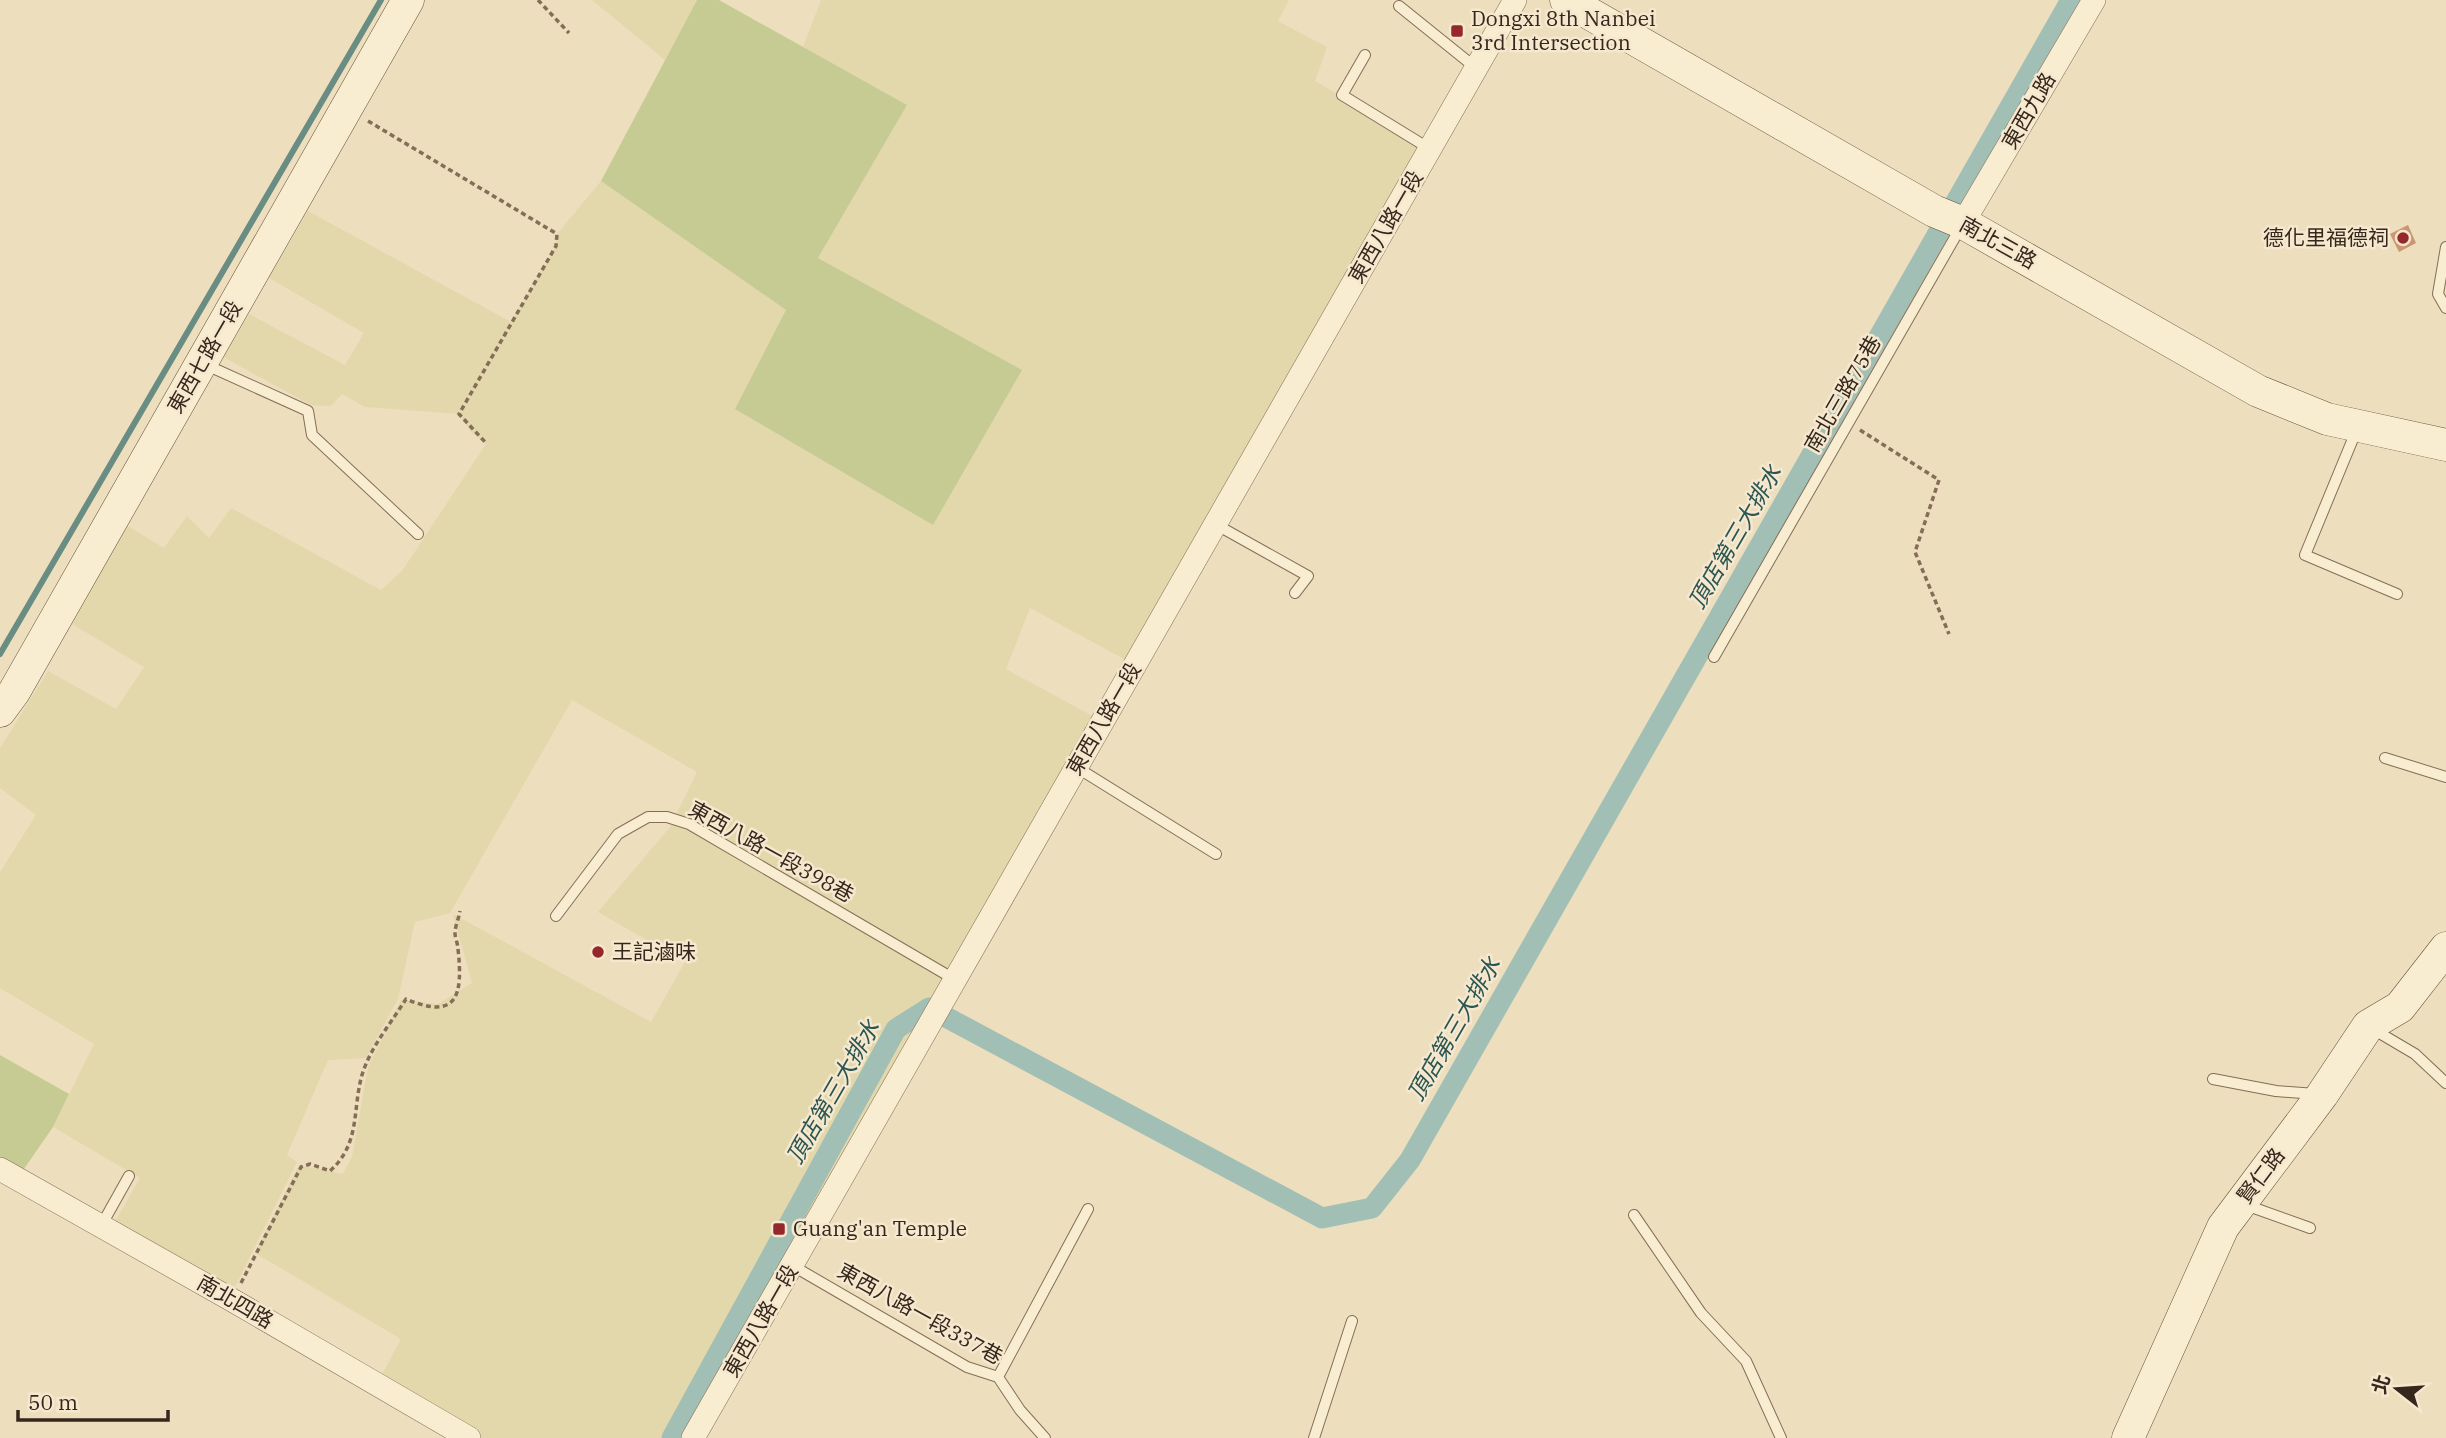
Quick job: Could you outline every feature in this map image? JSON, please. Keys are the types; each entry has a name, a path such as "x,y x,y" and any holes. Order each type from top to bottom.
{"street":[{"name":"東西七路一段","path":"0,712 21,680 408,0"},
{"name":"東西八路一段","path":"693,1438 1515,0"},
{"name":"南北三路","path":"1566,0 1934,211 1963,223 2258,391 2326,419 2446,444"},
{"name":"東西九路","path":"1963,223 2094,0"},
{"name":"賢仁路","path":"2128,1438 2222,1227 2322,1095 2368,1026 2400,1007 2446,948"},
{"name":"南北四路","path":"0,1169 469,1438"}],"lane":[{"path":"1399,6 1476,68"},
{"path":"1365,55 1342,94 1430,149"},
{"name":"南北三路75巷","path":"1714,657 1963,223"},
{"path":"2446,247 2438,295 2446,309"},
{"path":"202,363 308,411 312,435 418,534"},
{"path":"2358,427 2305,555 2397,594"},
{"path":"1215,524 1308,576 1295,593"},
{"path":"2385,758 2446,777"},
{"path":"1076,767 1216,854"},
{"name":"東西八路一段398巷","path":"556,916 618,834 648,817 667,817 689,824 954,979"},
{"path":"2368,1026 2415,1055 2446,1083"},
{"path":"2213,1079 2276,1091 2322,1095"},
{"path":"102,1226 129,1175"},
{"path":"2241,1203 2309,1228"},
{"path":"998,1377 1088,1209"},
{"path":"1634,1215 1701,1313 1745,1362 1781,1438"},
{"name":"東西八路一段337巷","path":"793,1266 967,1367 998,1377 1020,1410 1045,1438"},
{"path":"1314,1438 1352,1321"}],"path":[{"path":"538,0 569,33"},
{"path":"346,108 557,234 556,246 459,414 486,443"},
{"path":"1849,423 1939,480 1915,552 1949,634"},
{"path":"232,1300 301,1167 310,1164 330,1171 340,1162 355,1128 362,1077 369,1058 406,999 442,1008 453,1002 458,993 458,950 455,932 460,911"}],"shaded area":[{"path":"592,0 697,0 665,60"},
{"path":"821,0 1289,0 1278,21 1327,47 1315,81 1430,149 1135,665 1030,608 1006,669 1102,721 693,1438 469,1438 377,1384 401,1339 255,1253 299,1165 343,1174 352,1157 368,1067 401,1000 438,1004 472,983 453,914 651,1022 685,962 598,912 670,827 697,772 572,700 450,913 415,922 398,999 366,1058 328,1060 287,1155 297,1162 231,1295 113,1225 140,1178 53,1127 94,1044 0,988 0,872 36,815 0,788 0,748 48,671 116,709 144,667 72,624 126,525 164,548 187,516 209,538 231,508 381,590 402,571 486,444 470,431 459,414 365,407 342,394 331,406 311,405 223,357 249,314 345,365 364,333 269,278 308,211 511,322 556,246 557,234 601,181 786,310 1022,370 818,258 907,105 803,47"}],"green space":[{"path":"697,0 719,0 907,105 818,258 1022,370 933,525 735,409 786,310 601,181"},
{"path":"0,1055 69,1094 53,1127 17,1179 0,1169"}],"building":[{"name":"德化里福德祠","path":"2408,225 2416,243 2399,252 2390,234"}],"waterway":[{"path":"0,654 381,0"},
{"name":"頂店第三大排水","path":"672,1438 896,1029 929,1008 1322,1218 1372,1208 1410,1160 2071,0"}],"place":[{"name":"Dongxi 8th Nanbei 3rd Intersection","path":"1457,31"},
{"name":"德化里福德祠","path":"2403,238"},
{"name":"王記滷味","path":"598,952"},
{"name":"Guang'an Temple","path":"779,1229"}]}
